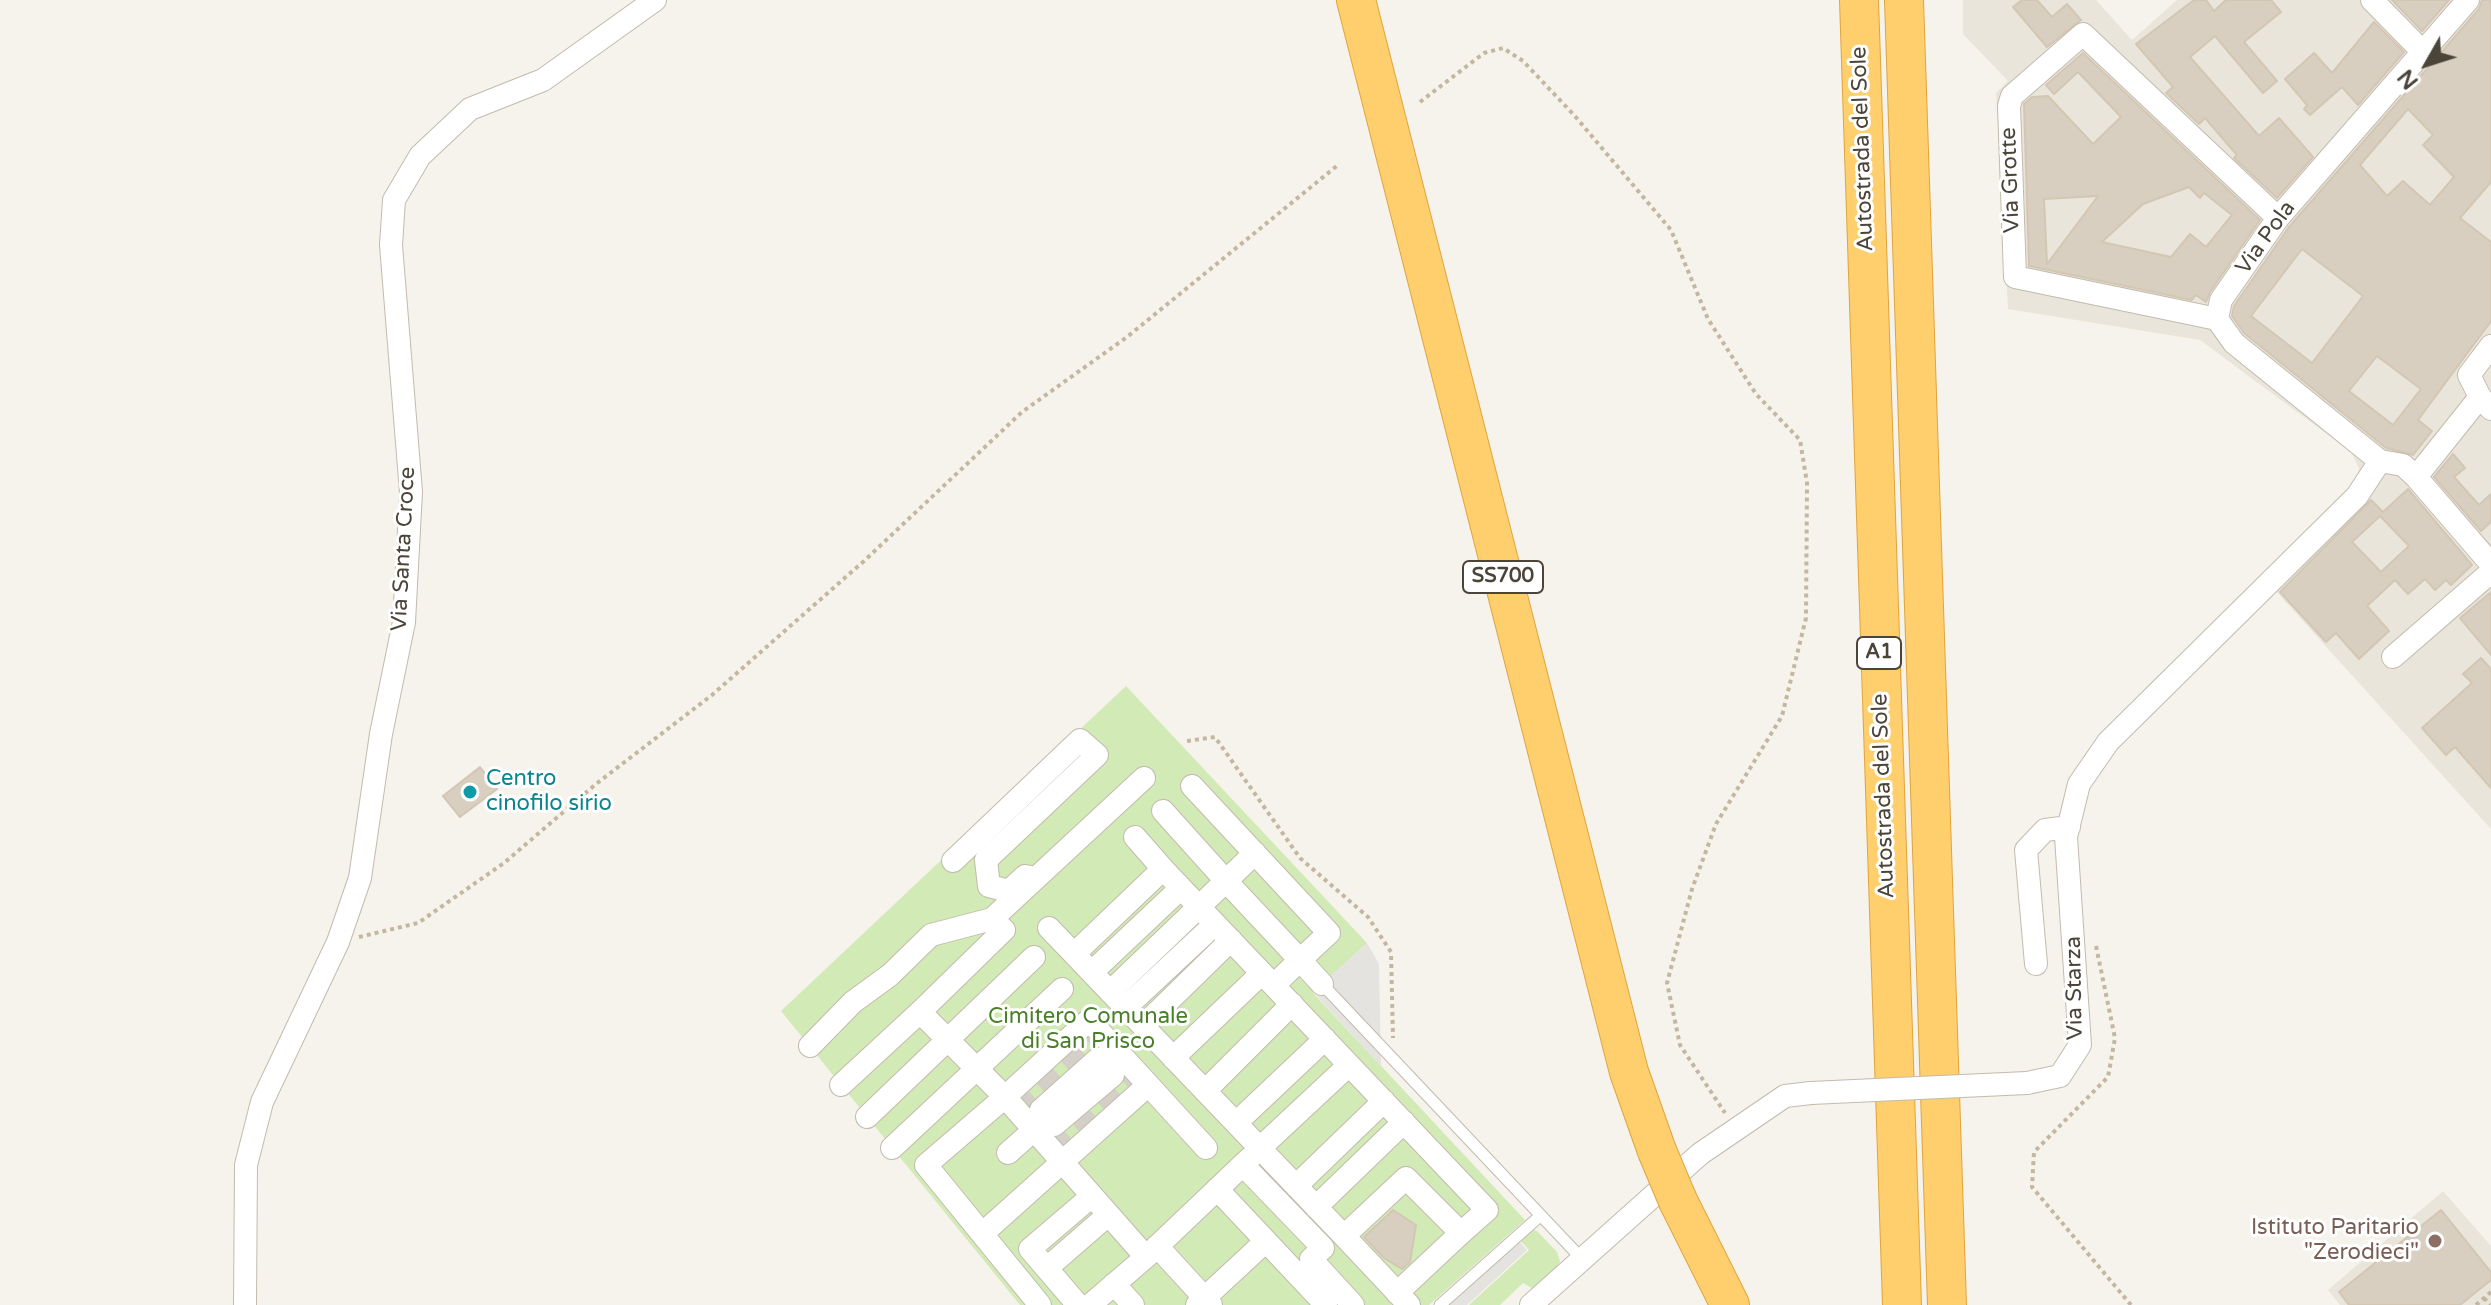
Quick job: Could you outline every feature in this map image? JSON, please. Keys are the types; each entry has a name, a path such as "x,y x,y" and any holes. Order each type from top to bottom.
{"highway":[{"name":"SS700","path":"1356,0 1629,1072 1678,1201 1730,1305"},
{"name":"Autostrada del Sole","path":"1859,0 1902,1305"},
{"name":"Autostrada del Sole","path":"1904,0 1947,1305"}],"street":[{"name":"Via Santa Croce","path":"245,1305 246,1165 262,1102 338,942 360,878 381,734 404,622 411,492 391,245 394,200 420,156 470,109 543,80 655,0"},
{"path":"2372,0 2421,50"},
{"name":"Via Pola","path":"2217,319 2221,300 2278,218 2421,50 2468,0"},
{"name":"Via Grotte","path":"2217,319 2015,277 2009,106 2012,96 2083,34 2278,218"},
{"path":"2217,319 2234,343 2380,461 2403,465 2491,564"},
{"path":"2416,477 2485,403 2469,375 2491,346"},
{"name":"Via Starza","path":"1531,1305 1700,1154 1785,1096 2027,1083 2060,1076 2080,1045 2066,837 2079,784 2108,742 2357,496 2380,461"},
{"path":"2393,657 2491,572"},
{"path":"953,861 1080,740 1097,755 986,860 989,886 1009,891 1025,876 1036,878"},
{"path":"810,1046 853,1002 890,975 931,935 954,924 992,919 1144,778"},
{"path":"1173,1058 1268,979 1300,960 1329,933 1192,786"},
{"path":"1163,811 1322,984"},
{"path":"2036,964 2026,850 2045,830 2069,827"},
{"path":"1135,837 1487,1210 1461,1233 1403,1299 1296,1186 1251,1157"},
{"path":"1118,1000 1199,907 1255,853"},
{"path":"1074,954 1163,869"},
{"path":"1092,972 1181,888"},
{"path":"841,1085 1004,930 992,919"},
{"path":"1118,1000 1215,924"},
{"path":"1049,928 1236,1123 1251,1157 1323,1248 1311,1259 1353,1305"},
{"path":"1143,1026 1231,940"},
{"path":"867,1117 1034,957"},
{"path":"892,1148 1062,989"},
{"path":"1205,1091 1292,1004"},
{"path":"920,1012 1005,1097 1041,1124 1062,1162 1108,1215 1152,1252 1204,1303 1266,1241"},
{"path":"1040,1305 926,1165 1005,1097 1091,1014 1112,1060 1147,1086 1206,1148"},
{"path":"1236,1123 1325,1039"},
{"path":"1008,1153 1041,1124 1041,1110 1098,1059 1112,1060"},
{"path":"1090,1305 1152,1252 1349,1065"},
{"path":"982,1234 1147,1086"},
{"path":"1296,1186 1384,1101"},
{"path":"1316,1207 1404,1122"},
{"path":"1344,1236 1433,1153"},
{"path":"1406,1178 1461,1233"},
{"path":"1217,1189 1321,1303"},
{"path":"1078,1305 1030,1249 1092,1196"},
{"path":"1047,1268 1108,1215"},
{"path":"1114,1284 1133,1305"}],"lane":[{"path":"1322,984 1583,1260"},
{"path":"1440,1305 1540,1216"}],"path":[{"path":"1420,102 1484,53 1503,48 1523,61 1574,115 1671,230 1708,319 1756,394 1800,440 1807,483 1806,618 1782,716 1716,824 1692,889 1667,983 1680,1045 1735,1128"},
{"path":"338,942 418,923 504,863 596,784 712,695 864,561 1022,412 1127,337 1338,165"},
{"path":"1187,741 1215,737 1300,858 1368,917 1376,928 1391,952 1393,1060"},
{"path":"2096,944 2115,1038 2108,1077 2034,1152 2032,1187 2131,1305"},
{"path":"2476,1305 2491,1292"},
{"path":"2484,1298 2490,1305"}],"shaded area":[{"path":"1963,0 2096,0 2132,40 2177,0 2491,0 2491,829 2264,578 2354,489 2359,468 2351,452 2200,340 2008,309 1996,93 2008,81 1963,34"},
{"path":"1367,943 1379,964 1381,1066 1313,992"},
{"name":"Istituto Paritario \"Zerodieci\"","path":"2443,1191 2491,1246 2491,1305 2340,1305 2328,1290"},
{"path":"1517,1239 1527,1250 1467,1305 1444,1305"}],"green space":[{"name":"Cimitero Comunale di San Prisco","path":"1126,686 1367,943 1313,993 1525,1220 1429,1305 1020,1305 781,1011"},
{"path":"1530,1229 1537,1231 1557,1252 1560,1261 1556,1271 1537,1291 1523,1283 1500,1305 1469,1305 1529,1250 1519,1239"}],"building":[{"path":"2022,0 2037,0 2052,17 2067,4 2081,20 2047,47 2013,7"},
{"path":"2194,0 2206,0 2214,11 2226,0 2271,0 2281,12 2244,42 2277,81 2263,93 2215,36 2190,57 2259,136 2279,118 2313,157 2277,198 2234,158 2237,155 2205,118 2199,124 2166,93 2173,87 2136,44"},
{"path":"2392,0 2449,0 2422,31"},
{"path":"2482,0 2491,0 2491,182 2460,218 2491,242 2491,321 2418,420 2432,431 2413,455 2386,448 2244,333 2232,316 2234,306 2289,227 2479,9","holes":["2408,109 2433,135 2423,145 2454,177 2430,205 2403,181 2387,196 2360,165","2302,249 2363,296 2312,363 2251,316","2377,356 2421,389 2393,425 2349,391"]},
{"path":"2374,22 2404,52 2358,105 2342,87 2310,115 2304,109 2307,105 2285,79 2314,53 2332,73"},
{"path":"2083,53 2260,220 2206,302 2196,295 2192,300 2029,266 2024,104 2032,97 2048,96 2093,144 2121,117 2078,72 2054,94 2046,85","holes":["2189,187 2200,198 2204,193 2232,215 2206,247 2190,234 2171,257 2102,242 2143,204","2098,196 2047,264 2044,199"]},
{"path":"2453,454 2465,468 2454,477 2479,505 2491,494 2491,522 2481,531 2434,477"},
{"path":"2408,489 2472,565 2451,585 2446,580 2435,590 2425,579 2408,594 2395,580 2367,606 2389,631 2359,659 2336,633 2326,642 2280,592 2371,500 2383,512","holes":["2380,516 2409,546 2381,572 2352,542"]},
{"path":"2491,592 2491,655 2460,618"},
{"path":"2481,658 2491,669 2491,788 2455,747 2446,755 2422,728 2472,683 2463,674"},
{"name":"Centro cinofilo sirio","path":"480,767 497,789 460,817 443,796"},
{"path":"1393,1210 1416,1225 1410,1262 1402,1269 1384,1258 1364,1237"},
{"name":"Istituto Paritario \"Zerodieci\"","path":"2441,1210 2491,1272 2491,1280 2460,1305 2349,1305 2339,1292"}],"tunnel":[{"path":"1018,1112 1103,1036"},
{"path":"1049,1147 1134,1071"}],"place":[{"name":"Centro cinofilo sirio","path":"470,792"},
{"name":"Istituto Paritario \"Zerodieci\"","path":"2435,1241"}]}
